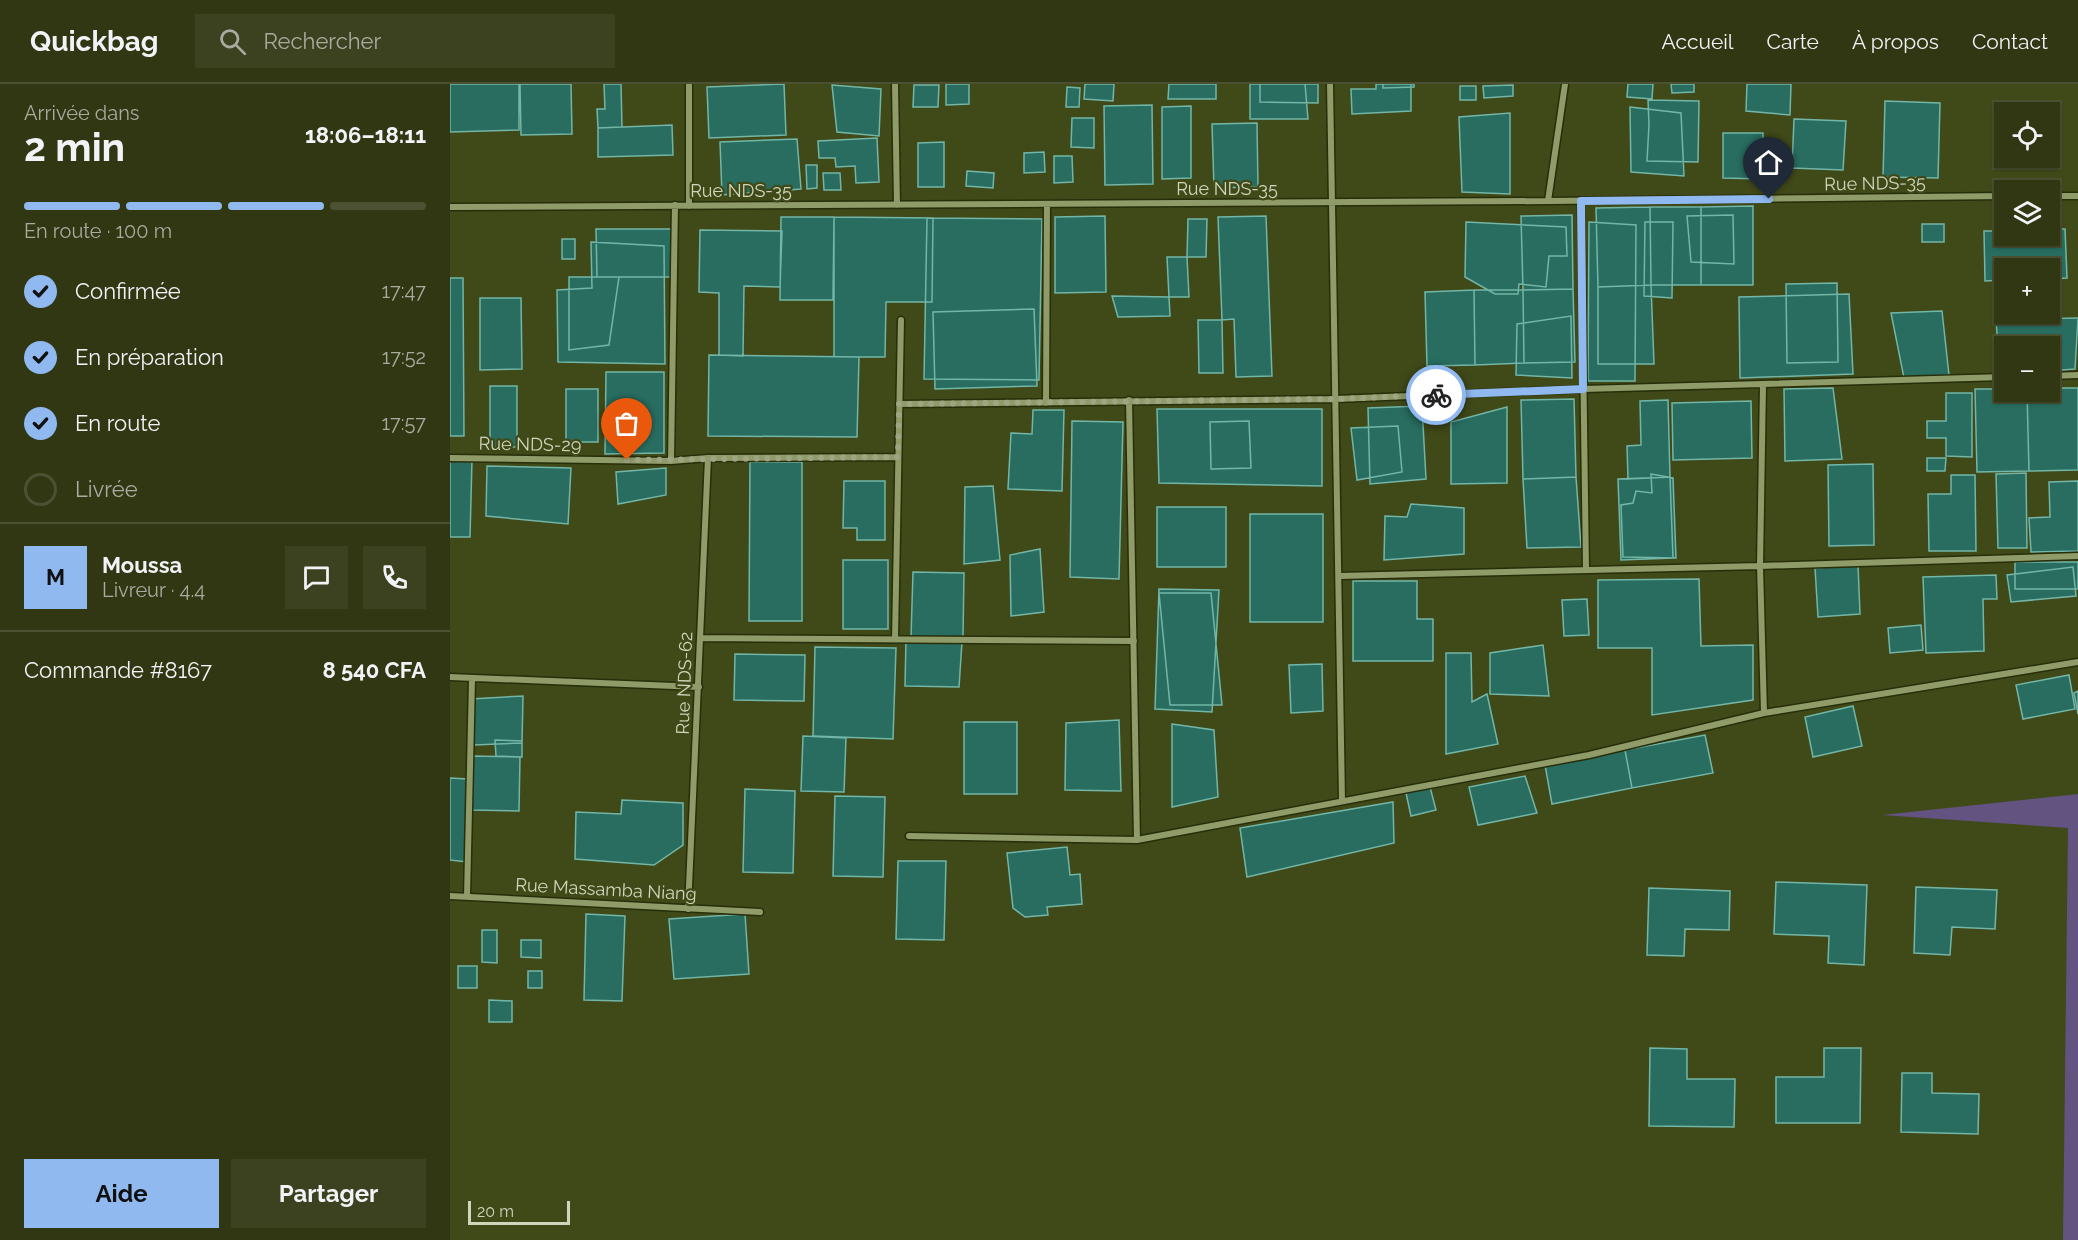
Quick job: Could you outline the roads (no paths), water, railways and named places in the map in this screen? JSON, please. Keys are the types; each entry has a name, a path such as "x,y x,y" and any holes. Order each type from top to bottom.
{"street":[{"path":"689,84 689,206"},
{"path":"895,84 897,205"},
{"path":"1330,84 1342,801"},
{"path":"1548,201 1565,84"},
{"name":"Rue NDS-35","path":"450,207 1581,201 1994,196"},
{"path":"2060,196 2078,196"},
{"path":"1581,201 1586,570"},
{"path":"1046,403 1047,204"},
{"path":"671,461 675,205"},
{"path":"895,639 901,320"},
{"path":"2060,376 2078,375"},
{"path":"899,404 1336,399 1583,389 1994,377"},
{"path":"1763,385 1760,566 1764,712"},
{"path":"1130,400 1137,840"},
{"name":"Rue NDS-29","path":"450,458 671,461 708,458 898,457"},
{"name":"Rue NDS-62","path":"688,909 708,458"},
{"path":"1339,576 2078,556"},
{"path":"701,638 1134,640"},
{"path":"909,836 1137,840 1589,754 1764,712 2078,662"},
{"path":"450,677 699,687"},
{"path":"467,897 472,679"},
{"name":"Rue Massamba Niang","path":"450,896 760,912"}]}
